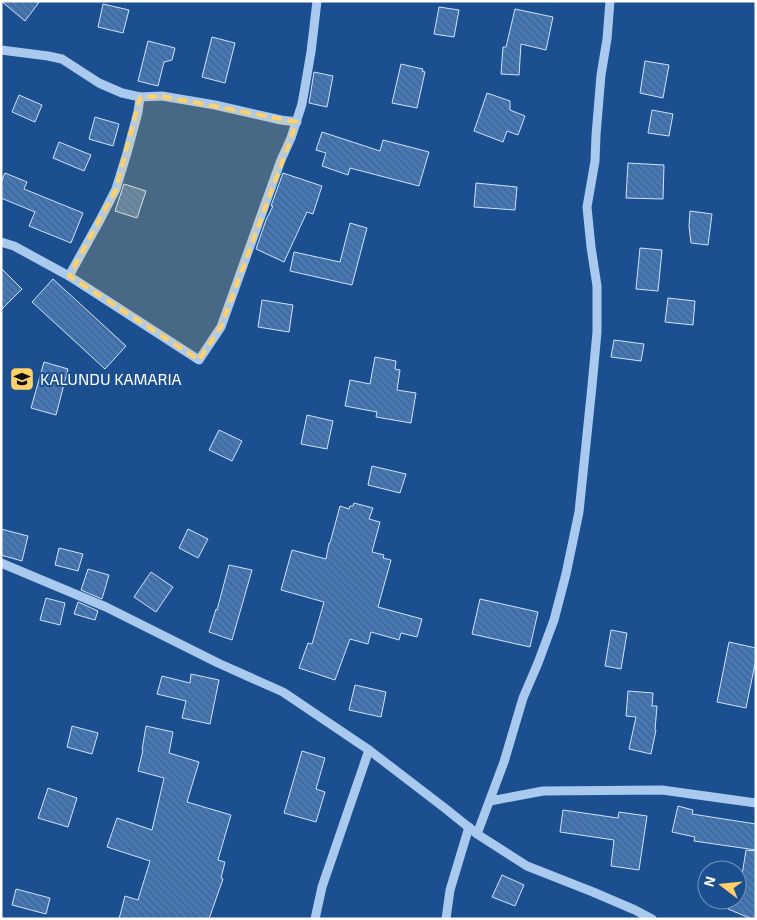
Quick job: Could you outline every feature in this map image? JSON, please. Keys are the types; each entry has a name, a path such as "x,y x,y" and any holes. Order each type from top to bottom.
{"street":[{"path":"1,242 14,246 69,276 199,360 221,327 281,160 297,122 311,52 317,1"},
{"path":"477,834 504,762 523,698 554,620 579,512 597,332 598,286 591,247 587,207 595,161 601,75 607,39 610,1"},
{"path":"1,50 62,59 100,83 122,93 140,97 162,96 297,122"},
{"path":"69,276 116,189 138,112 140,97"},
{"path":"1,563 106,607 218,663 283,692 369,750 477,834 527,866 593,892 652,919"},
{"path":"315,919 322,887 369,750"},
{"path":"490,801 543,791 662,790 756,803"},
{"path":"446,919 450,890 469,827"}],"highlighted area":[{"path":"162,96 297,122 221,327 199,360 69,276 116,189 140,97"}],"building":[{"path":"1,1 40,1 25,21"},
{"path":"103,4 129,10 123,33 98,27"},
{"path":"439,7 459,10 454,37 434,34"},
{"path":"515,9 553,17 546,50 521,44 519,75 501,74 503,47 506,47"},
{"path":"212,37 235,43 225,83 202,77"},
{"path":"148,41 175,48 172,60 164,62 158,86 138,81"},
{"path":"645,61 669,65 663,98 640,93"},
{"path":"401,64 423,69 422,71 425,72 417,108 392,103"},
{"path":"314,72 333,76 327,107 309,103"},
{"path":"487,93 510,101 510,110 525,116 518,135 507,131 503,142 474,131"},
{"path":"19,95 42,105 35,122 12,112"},
{"path":"652,110 673,114 669,136 648,133"},
{"path":"95,117 119,124 113,146 89,139"},
{"path":"322,132 380,151 383,140 429,152 419,186 350,168 348,175 322,166 326,153 316,150"},
{"path":"59,142 91,155 84,171 53,158"},
{"path":"628,163 664,165 663,199 626,198"},
{"path":"5,173 27,182 24,189 83,213 71,243 29,226 35,212 1,198 1,182"},
{"path":"283,173 322,186 313,214 307,212 284,262 256,249 273,206 271,206"},
{"path":"476,183 517,187 515,210 474,207"},
{"path":"124,184 146,191 137,218 115,211"},
{"path":"690,211 712,214 708,245 691,243"},
{"path":"350,223 367,228 352,285 290,271 294,252 340,262"},
{"path":"640,248 662,250 658,291 636,289"},
{"path":"1,268 22,289 1,310"},
{"path":"53,279 126,346 105,369 32,302"},
{"path":"668,298 695,301 693,325 665,322"},
{"path":"262,300 293,305 289,332 258,327"},
{"path":"614,340 644,344 641,361 611,357"},
{"path":"375,357 396,361 395,369 400,370 397,390 416,393 411,423 376,417 377,412 345,406 350,380 370,384"},
{"path":"44,362 68,369 56,415 31,408"},
{"path":"307,415 333,421 327,449 301,444"},
{"path":"219,430 242,441 232,461 209,450"},
{"path":"372,466 406,474 400,493 368,485"},
{"path":"354,503 373,508 369,519 380,522 372,552 384,555 383,558 391,560 378,607 422,619 417,637 401,633 399,640 371,632 368,644 350,639 335,680 299,668 308,643 312,644 324,602 281,590 292,550 326,559 340,506 349,509"},
{"path":"1,529 28,536 22,561 1,555"},
{"path":"188,529 208,539 198,558 179,548"},
{"path":"59,548 83,554 78,571 55,565"},
{"path":"229,565 252,570 232,640 209,632"},
{"path":"88,569 109,575 102,599 81,590"},
{"path":"151,572 173,587 156,612 134,597"},
{"path":"46,598 65,603 60,625 40,620"},
{"path":"480,599 538,612 530,647 472,634"},
{"path":"78,602 98,611 95,620 74,614"},
{"path":"611,630 627,633 621,669 605,666"},
{"path":"729,642 756,648 756,659 746,708 717,702"},
{"path":"191,674 219,680 210,724 182,718 186,701 157,694 162,676 190,683"},
{"path":"355,685 386,692 381,717 349,710"},
{"path":"628,691 653,693 652,706 657,706 656,730 651,754 629,749 636,717 626,716"},
{"path":"72,726 98,733 92,754 67,747"},
{"path":"146,726 173,732 169,753 199,762 187,802 231,815 218,860 225,862 221,878 223,879 209,919 119,919 125,896 138,900 150,861 107,847 117,818 152,830 164,778 138,771"},
{"path":"302,751 325,758 316,789 325,792 316,822 284,813"},
{"path":"48,788 77,798 68,827 38,818"},
{"path":"678,806 693,810 692,814 756,824 756,850 694,841 695,837 672,832"},
{"path":"563,810 618,818 619,812 647,816 639,870 611,866 614,840 560,832"},
{"path":"746,850 756,851 756,919 730,910 747,910 747,860 744,860"},
{"path":"502,875 524,885 515,906 492,897"},
{"path":"16,889 50,898 46,914 12,905"}],"place":[{"name":"KALUNDU KAMARIA","path":"22,379"}]}
